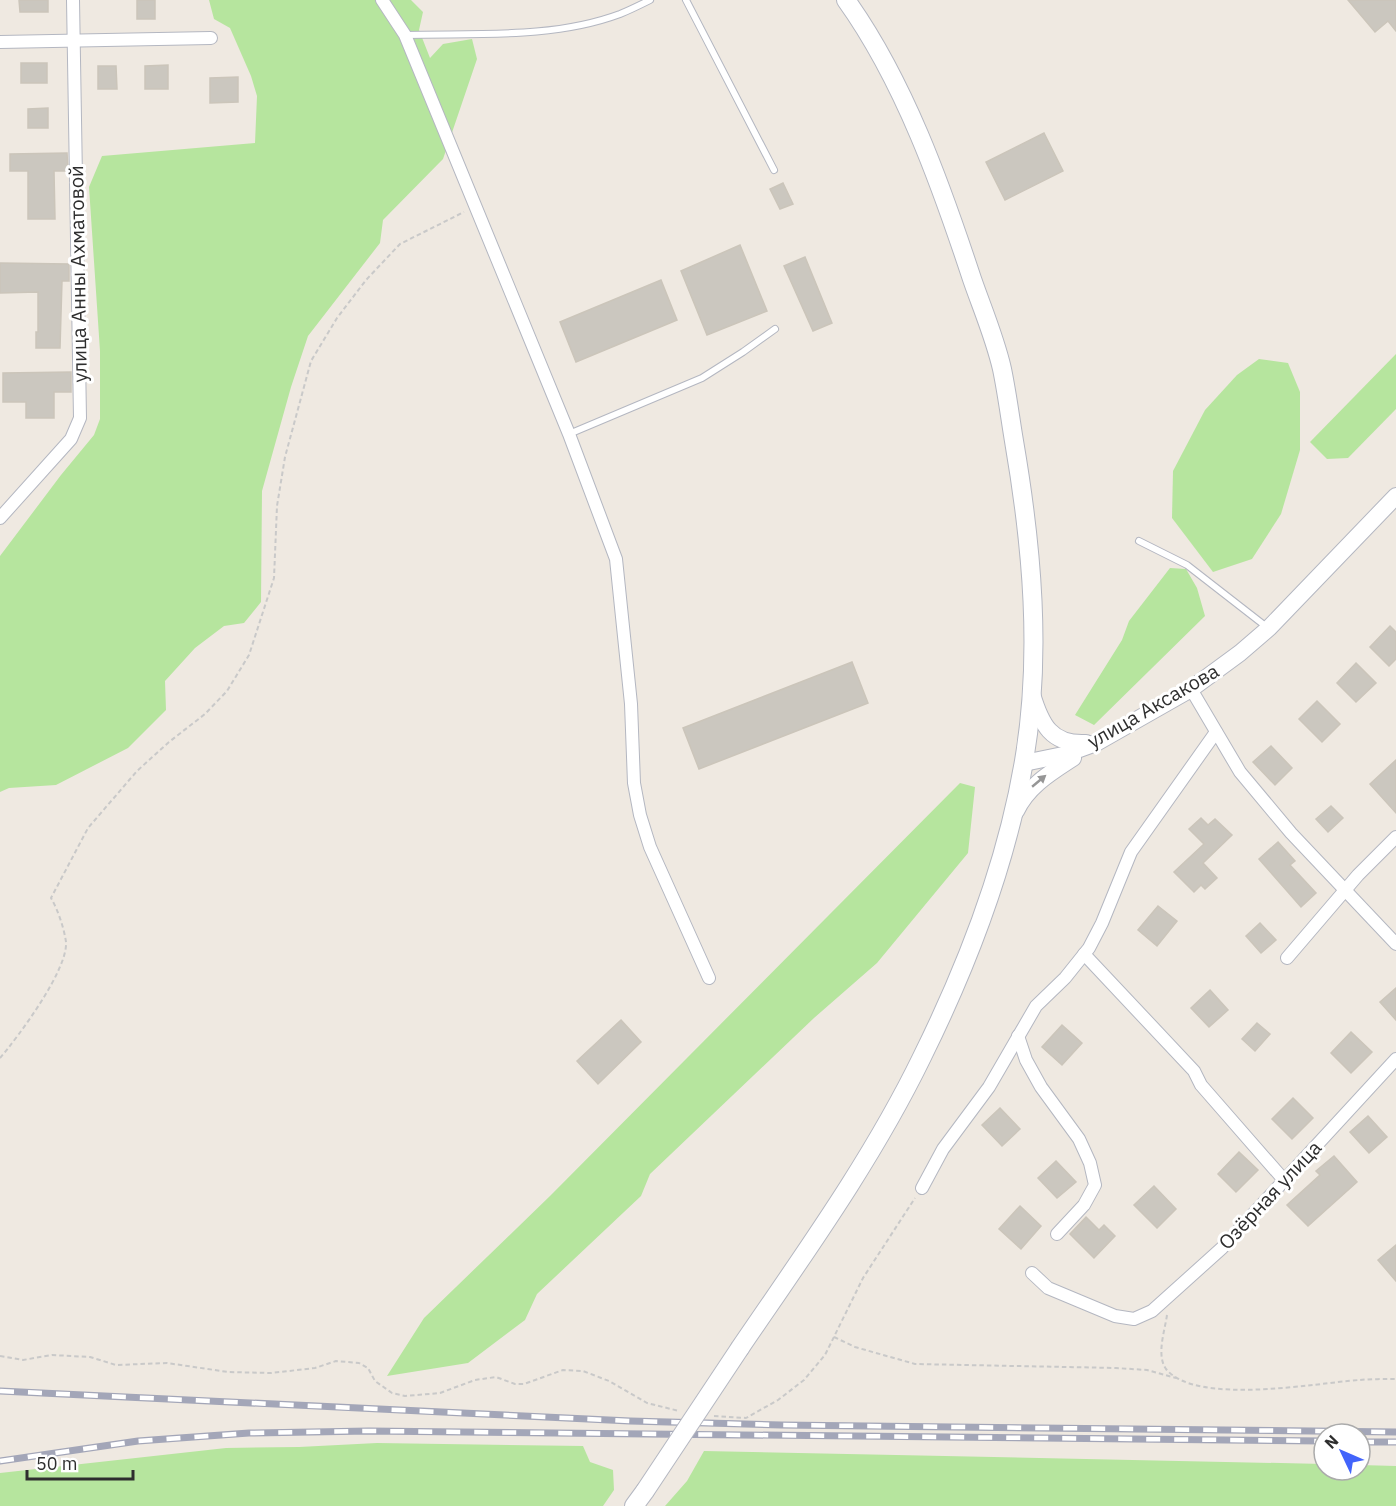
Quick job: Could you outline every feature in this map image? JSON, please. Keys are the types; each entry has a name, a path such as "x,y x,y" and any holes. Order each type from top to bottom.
{"main road":[{"path":"640,1498 834,1210 878,1138 921,1060 956,986 986,906 1024,763 1034,633 1025,510 1001,366 968,266 904,100 863,24 846,0"}],"street":[{"name":"улица Анны Ахматовой","path":"0,518 70,439 81,418 73,0"},
{"path":"382,0 405,35 569,434 616,559 631,704 634,783 640,815 650,847 709,978"},
{"path":"0,42 211,38"},
{"name":"улица Аксакова","path":"1024,763 1054,758 1096,743 1191,689 1240,653 1269,628 1396,496"},
{"path":"1191,689 1240,772 1291,833 1396,944"},
{"path":"1031,692 1037,711 1053,735 1064,742 1096,743"},
{"path":"922,1188 943,1149 989,1087 1036,1006 1065,978 1084,954 1102,923 1131,852 1216,732"},
{"path":"1008,830 1022,799 1034,785 1096,743"},
{"path":"1287,957 1345,890 1396,837"},
{"path":"1084,954 1194,1071 1201,1085 1284,1180"},
{"path":"1018,1036 1026,1060 1041,1088 1079,1139 1090,1163 1095,1185 1084,1205 1057,1234"},
{"name":"Озёрная улица","path":"1032,1273 1048,1288 1115,1316 1134,1319 1152,1311 1222,1248 1396,1059"}],"lane":[{"path":"405,35 538,32 577,26 621,14 650,0"},
{"path":"686,0 774,170"},
{"path":"569,434 702,378 775,329"},
{"path":"1139,541 1187,565 1269,628"}],"path":[{"path":"0,1058 21,1033 59,969 66,944 51,898 88,828 136,771 212,707 227,691 249,655 274,578 276,506 285,457 311,361 337,318 366,280 400,244 475,206"},
{"path":"706,1415 746,1418 778,1400 804,1380 825,1355 863,1278 922,1188"},
{"path":"1160,1305 1167,1314 1162,1350 1165,1367 1176,1378"},
{"path":"834,1337 855,1347 915,1364 1147,1370 1198,1387 1246,1391 1396,1379"},
{"path":"0,1356 23,1360 52,1355 90,1358 116,1365 167,1363 228,1372 271,1373 315,1368 336,1361 359,1363 368,1368 375,1381 392,1393 405,1396 440,1393 475,1380 496,1377 514,1384 525,1383 563,1370 583,1371 609,1381 647,1403 687,1413"}],"green space":[{"path":"209,0 411,0 423,12 419,30 430,58 443,44 472,39 477,59 443,159 383,220 380,243 308,336 262,491 261,602 244,623 224,626 195,648 165,681 166,710 128,748 56,785 9,788 0,792 0,556 94,435 100,419 100,351 89,187 102,156 255,143 257,96 251,76 230,28 214,19"},
{"path":"1396,354 1396,409 1348,458 1327,459 1310,442"},
{"path":"1259,359 1288,363 1300,392 1300,450 1281,514 1252,559 1213,572 1172,518 1173,471 1205,410 1237,375"},
{"path":"1170,568 1186,569 1197,588 1205,616 1094,725 1075,715 1122,640 1129,621"},
{"path":"960,783 975,787 968,853 877,963 814,1018 650,1174 641,1196 537,1294 525,1320 468,1363 387,1376 424,1318 551,1195"},
{"path":"377,1443 583,1446 590,1462 613,1470 614,1490 603,1506 0,1506 0,1473 226,1448"},
{"path":"704,1451 1312,1464 1312,1482 1372,1482 1372,1465 1396,1466 1396,1506 665,1506 687,1481"}],"building":[{"path":"19,0 48,0 48,12 20,12"},
{"path":"137,0 155,0 155,19 137,19"},
{"path":"1348,0 1396,0 1396,31 1388,21 1375,32"},
{"path":"21,63 47,63 47,83 21,83"},
{"path":"168,65 168,89 145,89 145,66"},
{"path":"98,66 116,66 117,89 98,89"},
{"path":"238,77 238,102 210,103 210,78"},
{"path":"48,108 48,128 28,128 28,109"},
{"path":"1044,133 1063,171 1005,200 986,162"},
{"path":"67,153 68,171 54,171 55,219 28,219 28,171 10,171 10,154"},
{"path":"783,183 793,204 780,209 770,189"},
{"path":"740,245 767,311 707,335 681,271"},
{"path":"805,257 832,323 813,331 784,266"},
{"path":"0,263 69,264 69,281 62,281 60,348 36,348 38,292 0,293"},
{"path":"661,280 677,320 576,362 560,322"},
{"path":"71,372 71,392 54,392 54,418 26,418 26,402 3,402 3,373"},
{"path":"1390,626 1396,632 1396,659 1389,666 1370,647"},
{"path":"852,662 868,703 699,769 683,728"},
{"path":"1356,663 1376,683 1356,702 1337,683"},
{"path":"1317,701 1340,724 1322,742 1299,719"},
{"path":"1271,746 1292,768 1275,785 1253,762"},
{"path":"1396,760 1396,813 1370,784"},
{"path":"1331,806 1343,818 1328,832 1316,819"},
{"path":"1201,818 1208,825 1215,819 1232,835 1203,863 1217,878 1205,889 1201,885 1194,892 1174,872 1204,844 1189,829"},
{"path":"1278,842 1295,861 1290,865 1316,893 1301,907 1259,859"},
{"path":"1158,906 1177,921 1157,946 1138,930"},
{"path":"1260,923 1276,940 1261,953 1246,936"},
{"path":"1396,988 1396,1020 1380,1002"},
{"path":"1210,990 1228,1010 1209,1027 1191,1008"},
{"path":"621,1020 641,1042 598,1084 577,1061"},
{"path":"1257,1023 1270,1034 1255,1051 1242,1039"},
{"path":"1062,1025 1082,1043 1062,1065 1042,1047"},
{"path":"1351,1032 1372,1052 1351,1073 1331,1053"},
{"path":"1293,1098 1313,1118 1292,1139 1272,1119"},
{"path":"1000,1108 1020,1129 1002,1146 982,1125"},
{"path":"1368,1116 1387,1137 1369,1153 1350,1132"},
{"path":"1239,1152 1258,1170 1236,1192 1218,1174"},
{"path":"1334,1156 1357,1182 1308,1226 1287,1205 1320,1175 1316,1171"},
{"path":"1056,1161 1076,1182 1057,1198 1038,1178"},
{"path":"1154,1186 1176,1209 1157,1228 1134,1205"},
{"path":"1020,1206 1041,1226 1021,1249 999,1229"},
{"path":"1086,1217 1099,1230 1104,1225 1115,1236 1094,1258 1070,1234"},
{"path":"1396,1245 1396,1281 1378,1260"}],"railway":[{"path":"0,1391 630,1421 781,1425 1396,1432"},
{"path":"0,1461 138,1441 249,1433 369,1431 1312,1441"},
{"path":"1372,1442 1396,1442"}]}
